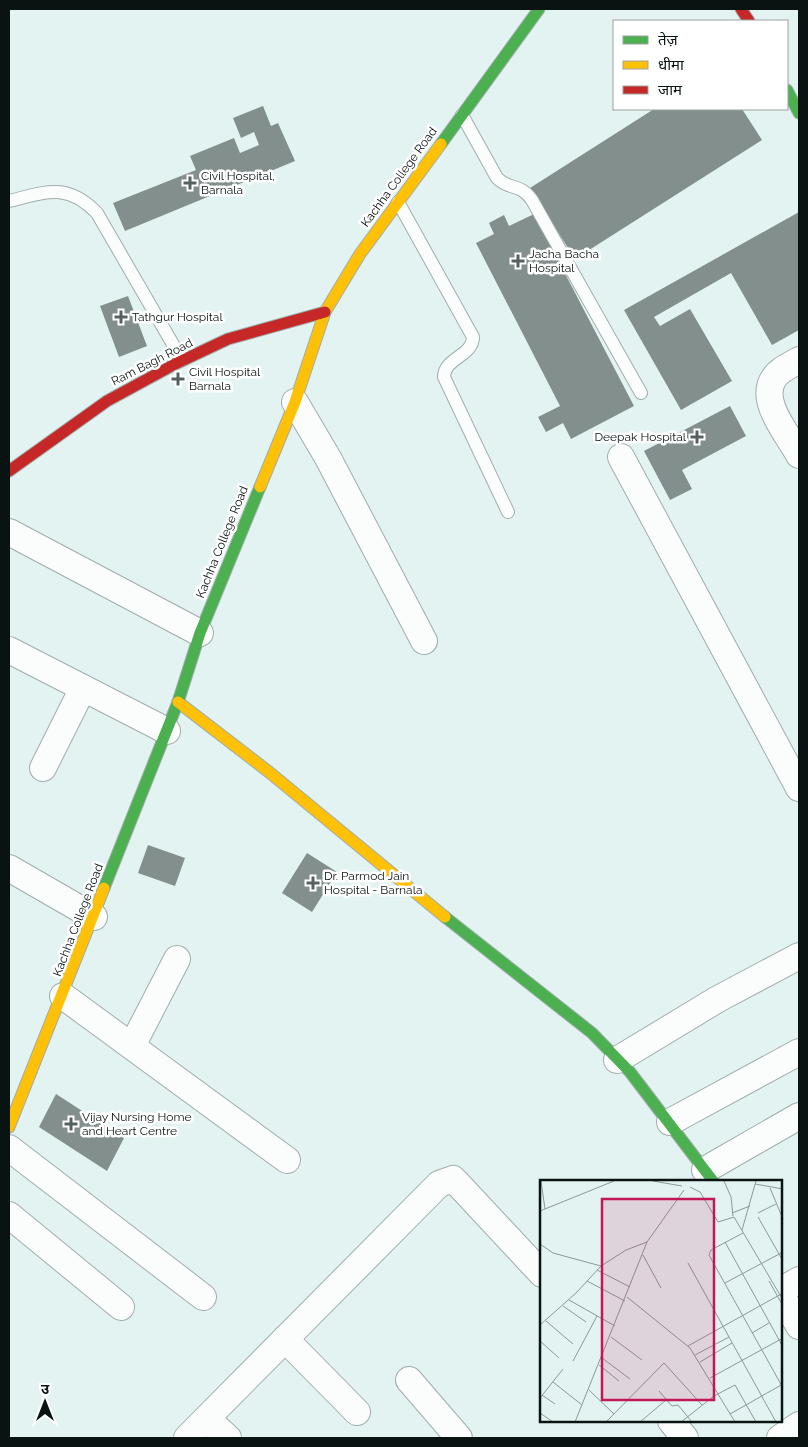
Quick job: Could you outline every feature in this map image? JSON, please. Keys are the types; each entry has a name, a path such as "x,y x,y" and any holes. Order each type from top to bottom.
{"street":[{"name":"Kachha College Road","path":"9,1127 63,996 167,731 200,632 295,402 325,312 360,254 539,9"},
{"path":"742,9 748,20"},
{"path":"788,92 799,113"},
{"name":"Ram Bagh Road","path":"9,471 107,401 182,360 228,339 325,312"},
{"path":"799,360 782,369 774,377 770,389 770,402 799,454"},
{"path":"295,402 328,458 424,641"},
{"path":"621,457 799,788"},
{"path":"9,532 200,632"},
{"path":"9,650 167,731"},
{"path":"43,768 83,688"},
{"path":"178,702 270,772 474,941 592,1033 670,1122 709,1175 799,1116"},
{"path":"9,868 94,917"},
{"path":"617,1060 718,999 799,956"},
{"path":"132,1046 177,959"},
{"path":"63,996 286,1160"},
{"path":"670,1122 799,1052"},
{"path":"9,1148 203,1296"},
{"path":"188,1438 439,1184 447,1180 453,1179 460,1185 540,1272"},
{"path":"9,1214 121,1307"},
{"path":"783,1289 799,1280"},
{"path":"783,1298 799,1326"},
{"path":"285,1339 357,1412"},
{"path":"409,1380 459,1438"},
{"path":"207,1419 228,1438"},
{"path":"672,1422 685,1438"},
{"path":"780,1438 799,1424"}],"lane":[{"path":"462,115 497,178 503,184 520,187 532,200 641,393"},
{"path":"9,201 42,193 58,192 74,194 86,201 97,213 182,360"},
{"path":"398,202 472,337 472,343 469,348 446,367 444,377 508,512"}],"building":[{"path":"263,106 271,126 278,123 295,161 125,231 113,203 196,170 190,156 234,138 240,153 259,145 254,132 241,138 233,118"},
{"path":"652,110 743,110 762,140 575,259 530,188"},
{"path":"799,212 799,330 772,345 731,273 654,317 660,326 690,309 732,381 681,410 624,310"},
{"path":"534,214 634,406 571,439 563,423 546,432 538,417 560,406 476,243 494,234 489,223 504,215 509,226"},
{"path":"128,296 147,346 119,357 100,306"},
{"path":"730,406 746,436 682,470 692,489 670,500 644,451"},
{"path":"148,845 185,858 175,886 138,873"},
{"path":"307,853 337,872 312,912 282,893"},
{"path":"56,1094 124,1138 107,1171 39,1127"}],"traffic: fast":[{"path":"441,144 539,9"},
{"path":"788,92 799,113"},
{"path":"104,888 178,702 200,633 260,487"},
{"path":"445,917 592,1033 630,1072 712,1180"}],"traffic: slow":[{"path":"260,487 295,402 325,312 360,254 441,144"},
{"path":"178,702 269,772 445,917"},
{"path":"9,1127 104,888"}],"traffic: jam":[{"path":"741,9 748,20"},
{"path":"9,471 107,401 175,364 228,339 325,312"}],"place":[{"name":"Civil Hospital, Barnala","path":"190,183"},
{"name":"Jacha Bacha Hospital","path":"518,261"},
{"name":"Tathgur Hospital","path":"121,317"},
{"name":"Civil Hospital Barnala","path":"178,379"},
{"name":"Deepak Hospital","path":"697,437"},
{"name":"Dr. Parmod Jain Hospital - Barnala","path":"313,883"},
{"name":"Vijay Nursing Home and Heart Centre","path":"71,1124"}]}
